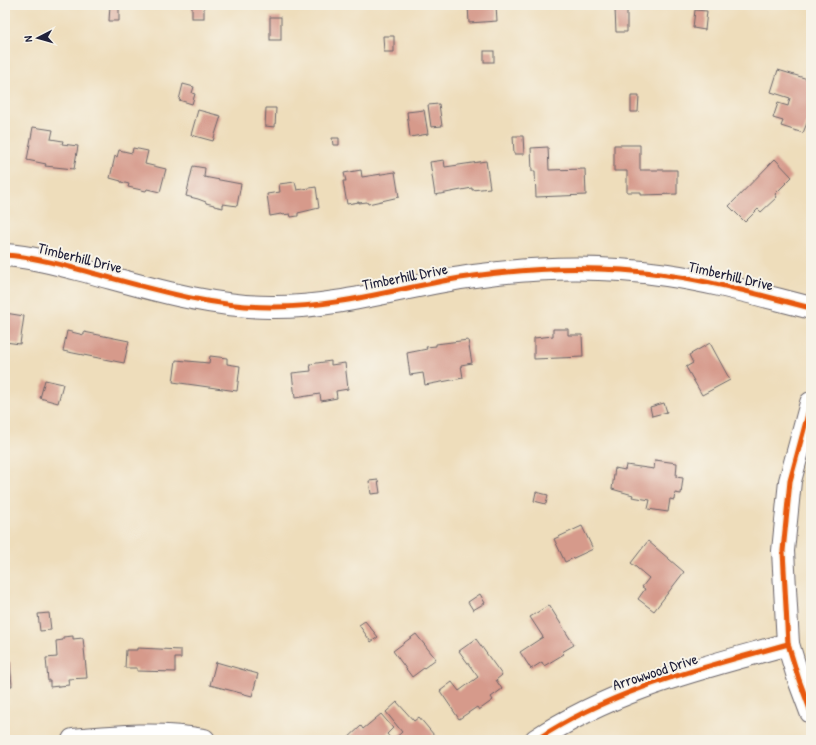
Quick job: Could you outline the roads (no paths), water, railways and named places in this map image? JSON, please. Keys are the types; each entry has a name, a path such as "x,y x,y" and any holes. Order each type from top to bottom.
{"street":[{"name":"Timberhill Drive","path":"5,255 45,261 163,292 214,301 265,307 299,306 353,299 476,276 565,269 620,270 668,275 733,287 811,308"},
{"path":"811,403 790,481 785,524 784,594 788,644 796,672 811,712"},
{"name":"Arrowwood Drive","path":"536,740 578,714 637,688 788,644"},
{"path":"74,740 155,735 187,737 204,740"}]}
